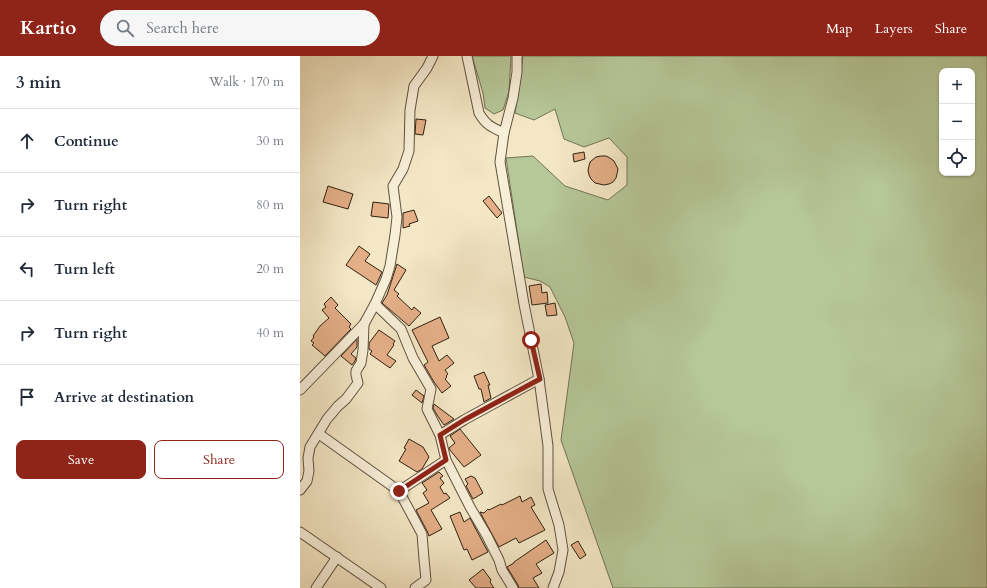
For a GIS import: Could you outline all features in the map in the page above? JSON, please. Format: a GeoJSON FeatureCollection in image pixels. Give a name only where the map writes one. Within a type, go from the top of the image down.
{"type":"FeatureCollection","features":[{"type":"Feature","properties":{"kind":"street"},"geometry":{"type":"LineString","coordinates":[[300,390],[364,324],[386,279],[390,266],[395,235],[396,217],[393,186],[403,169],[409,151],[410,110],[414,86],[427,68],[433,56]]}},
{"type":"Feature","properties":{"kind":"street"},"geometry":{"type":"LineString","coordinates":[[466,56],[479,112],[490,127],[504,133]]}},
{"type":"Feature","properties":{"kind":"street"},"geometry":{"type":"LineString","coordinates":[[517,56],[517,72],[513,98],[504,133],[500,162],[524,304],[540,379],[548,446],[548,489],[559,525],[563,550],[559,572],[553,588]]}},
{"type":"Feature","properties":{"kind":"street"},"geometry":{"type":"LineString","coordinates":[[375,304],[401,329],[413,358],[431,389],[427,409],[440,435],[446,460],[490,542],[502,570],[513,588]]}},
{"type":"Feature","properties":{"kind":"street"},"geometry":{"type":"LineString","coordinates":[[300,490],[307,481],[310,447],[327,419],[346,399],[358,383],[356,371],[361,362],[364,324]]}},
{"type":"Feature","properties":{"kind":"street"},"geometry":{"type":"LineString","coordinates":[[440,435],[464,420],[540,379]]}},
{"type":"Feature","properties":{"kind":"street"},"geometry":{"type":"LineString","coordinates":[[318,434],[399,491],[422,534],[426,580],[416,588]]}},
{"type":"Feature","properties":{"kind":"street"},"geometry":{"type":"LineString","coordinates":[[399,491],[446,460]]}},
{"type":"Feature","properties":{"kind":"street"},"geometry":{"type":"LineString","coordinates":[[300,532],[381,588]]}},
{"type":"Feature","properties":{"kind":"street"},"geometry":{"type":"LineString","coordinates":[[316,588],[337,557]]}},
{"type":"Feature","properties":{"kind":"green space"},"geometry":{"type":"Polygon","coordinates":[[[472,56],[511,56],[509,91],[503,110],[494,114],[485,108],[483,93],[472,56]]]}},
{"type":"Feature","properties":{"kind":"green space"},"geometry":{"type":"Polygon","coordinates":[[[523,56],[987,56],[987,588],[613,588],[561,440],[574,343],[565,317],[550,287],[540,281],[524,277],[506,158],[533,156],[565,186],[608,200],[627,185],[627,157],[609,138],[584,147],[564,139],[555,109],[534,120],[515,113],[523,56]]]}},
{"type":"Feature","properties":{"kind":"building"},"geometry":{"type":"Polygon","coordinates":[[[416,119],[426,120],[423,135],[415,134],[416,119]]]}},
{"type":"Feature","properties":{"kind":"building"},"geometry":{"type":"Polygon","coordinates":[[[584,152],[585,159],[574,162],[573,154],[584,152]]]}},
{"type":"Feature","properties":{"kind":"building"},"geometry":{"type":"Polygon","coordinates":[[[606,156],[614,161],[618,169],[616,178],[613,182],[604,185],[595,183],[591,179],[588,170],[590,162],[596,157],[606,156]]]}},
{"type":"Feature","properties":{"kind":"building"},"geometry":{"type":"Polygon","coordinates":[[[328,186],[353,194],[348,209],[323,202],[328,186]]]}},
{"type":"Feature","properties":{"kind":"building"},"geometry":{"type":"Polygon","coordinates":[[[489,196],[502,213],[497,218],[483,201],[489,196]]]}},
{"type":"Feature","properties":{"kind":"building"},"geometry":{"type":"Polygon","coordinates":[[[373,202],[389,204],[388,218],[371,216],[373,202]]]}},
{"type":"Feature","properties":{"kind":"building"},"geometry":{"type":"Polygon","coordinates":[[[414,210],[418,221],[403,228],[403,213],[414,210]]]}},
{"type":"Feature","properties":{"kind":"building"},"geometry":{"type":"Polygon","coordinates":[[[359,246],[370,254],[365,261],[382,272],[376,285],[346,265],[359,246]]]}},
{"type":"Feature","properties":{"kind":"building"},"geometry":{"type":"Polygon","coordinates":[[[397,264],[406,270],[394,290],[399,294],[397,296],[412,310],[414,307],[421,313],[409,326],[382,303],[387,295],[397,264]]]}},
{"type":"Feature","properties":{"kind":"building"},"geometry":{"type":"Polygon","coordinates":[[[541,284],[542,293],[547,292],[548,303],[532,305],[529,286],[541,284]]]}},
{"type":"Feature","properties":{"kind":"building"},"geometry":{"type":"Polygon","coordinates":[[[331,297],[338,305],[335,308],[351,324],[349,327],[351,329],[325,356],[312,345],[314,343],[311,341],[320,326],[329,318],[322,310],[326,307],[324,304],[331,297]]]}},
{"type":"Feature","properties":{"kind":"building"},"geometry":{"type":"Polygon","coordinates":[[[555,303],[557,315],[547,316],[545,305],[555,303]]]}},
{"type":"Feature","properties":{"kind":"building"},"geometry":{"type":"Polygon","coordinates":[[[440,317],[449,338],[432,346],[439,361],[447,355],[454,363],[445,370],[448,374],[445,379],[451,386],[442,393],[424,365],[428,362],[412,330],[440,317]]]}},
{"type":"Feature","properties":{"kind":"building"},"geometry":{"type":"Polygon","coordinates":[[[379,330],[395,341],[387,355],[396,361],[390,368],[370,354],[372,351],[369,349],[369,343],[379,330]]]}},
{"type":"Feature","properties":{"kind":"building"},"geometry":{"type":"Polygon","coordinates":[[[357,339],[357,347],[351,354],[356,358],[352,365],[341,356],[357,339]]]}},
{"type":"Feature","properties":{"kind":"building"},"geometry":{"type":"Polygon","coordinates":[[[484,372],[490,385],[488,385],[491,398],[484,402],[481,389],[479,389],[474,376],[484,372]]]}},
{"type":"Feature","properties":{"kind":"building"},"geometry":{"type":"Polygon","coordinates":[[[416,390],[424,396],[422,403],[412,395],[416,390]]]}},
{"type":"Feature","properties":{"kind":"building"},"geometry":{"type":"Polygon","coordinates":[[[434,404],[454,419],[444,425],[433,408],[434,404]]]}},
{"type":"Feature","properties":{"kind":"building"},"geometry":{"type":"Polygon","coordinates":[[[460,429],[481,455],[464,467],[449,448],[455,443],[450,436],[460,429]]]}},
{"type":"Feature","properties":{"kind":"building"},"geometry":{"type":"Polygon","coordinates":[[[409,439],[423,447],[429,457],[422,469],[417,472],[399,461],[406,449],[404,448],[409,439]]]}},
{"type":"Feature","properties":{"kind":"building"},"geometry":{"type":"Polygon","coordinates":[[[439,472],[443,476],[440,478],[444,483],[440,487],[444,494],[446,493],[450,498],[431,510],[442,529],[429,536],[416,510],[429,503],[423,493],[427,490],[422,483],[439,472]]]}},
{"type":"Feature","properties":{"kind":"building"},"geometry":{"type":"Polygon","coordinates":[[[471,476],[475,478],[483,493],[473,499],[466,486],[468,484],[465,479],[471,476]]]}},
{"type":"Feature","properties":{"kind":"building"},"geometry":{"type":"Polygon","coordinates":[[[520,496],[522,502],[531,497],[535,505],[531,507],[545,530],[519,543],[516,538],[499,547],[480,512],[484,513],[488,509],[489,510],[501,504],[502,505],[520,496]]]}},
{"type":"Feature","properties":{"kind":"building"},"geometry":{"type":"Polygon","coordinates":[[[460,512],[464,522],[470,518],[488,552],[472,560],[467,549],[464,550],[450,516],[460,512]]]}},
{"type":"Feature","properties":{"kind":"building"},"geometry":{"type":"Polygon","coordinates":[[[546,540],[554,553],[536,564],[542,573],[533,578],[539,588],[519,588],[507,567],[546,540]]]}},
{"type":"Feature","properties":{"kind":"building"},"geometry":{"type":"Polygon","coordinates":[[[578,541],[586,555],[580,559],[571,545],[578,541]]]}},
{"type":"Feature","properties":{"kind":"building"},"geometry":{"type":"Polygon","coordinates":[[[483,569],[491,580],[490,582],[494,588],[476,588],[469,580],[483,569]]]}},
{"type":"Feature","properties":{"kind":"route"},"geometry":{"type":"LineString","coordinates":[[399,491],[446,460],[440,435],[464,420],[540,379],[531,340]]}}]}
